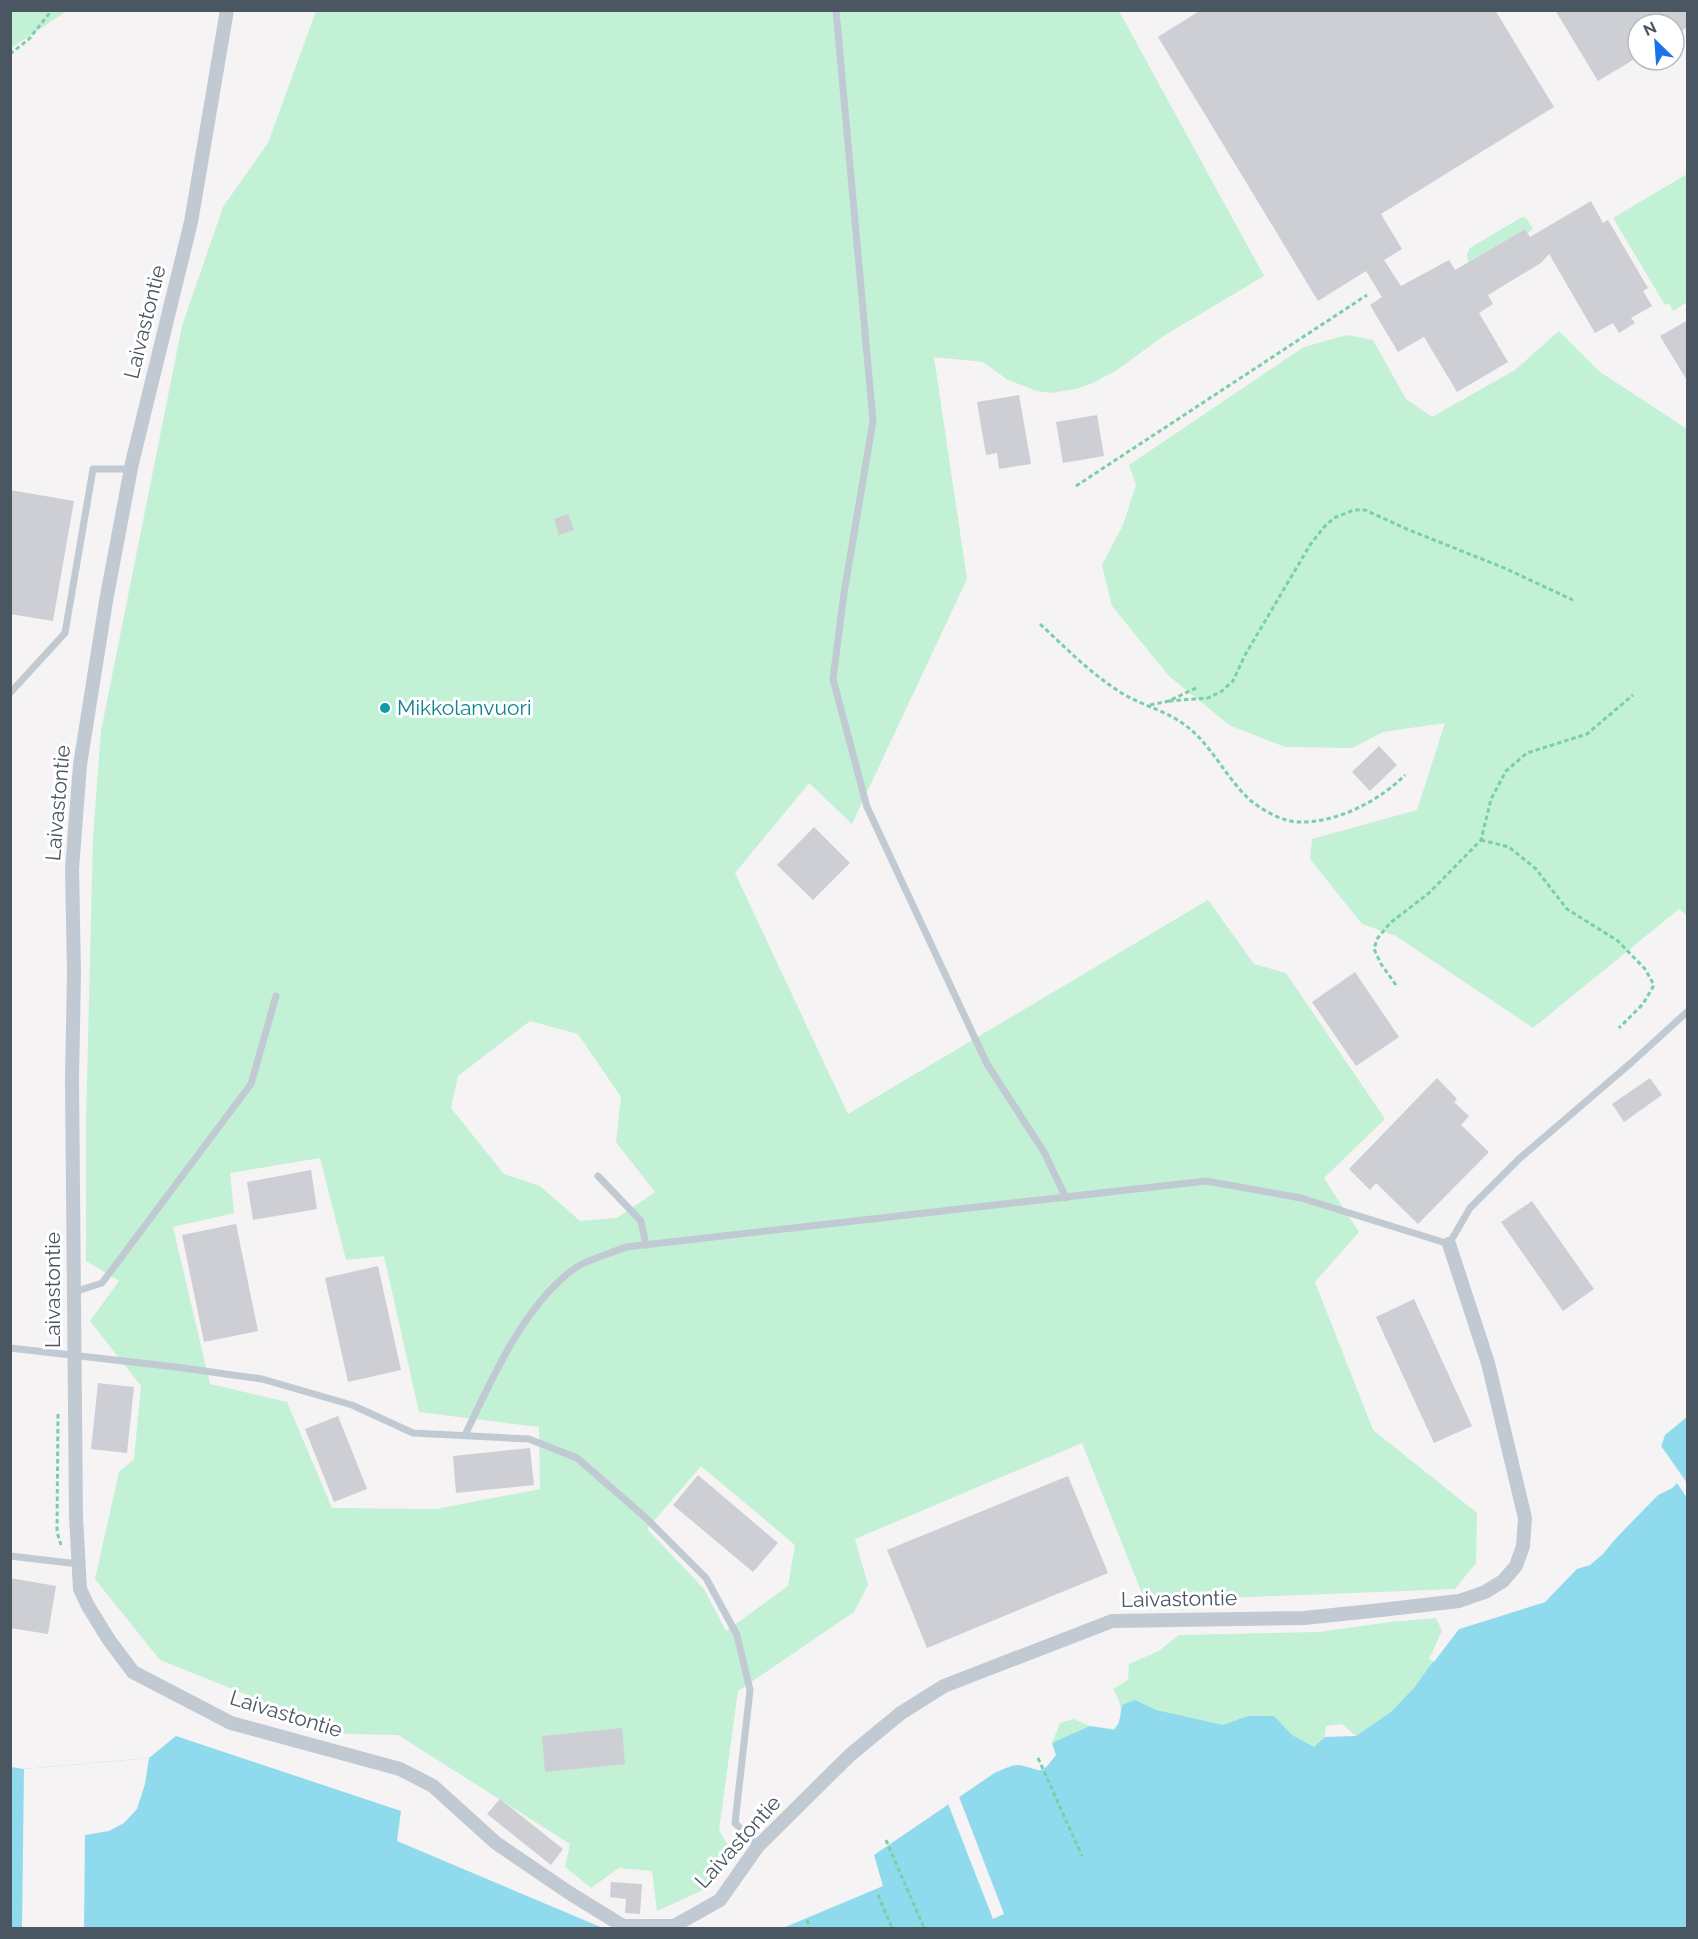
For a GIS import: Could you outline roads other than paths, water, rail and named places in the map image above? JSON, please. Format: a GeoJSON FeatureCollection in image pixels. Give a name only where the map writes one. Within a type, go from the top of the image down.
{"type":"FeatureCollection","features":[{"type":"Feature","properties":{"kind":"street","name":"Laivastontie"},"geometry":{"type":"LineString","coordinates":[[227,10],[191,222],[130,470],[106,601],[80,765],[72,869],[75,1516],[73,1563],[80,1589],[88,1606],[109,1640],[133,1672],[231,1723],[400,1769],[433,1785],[496,1843],[623,1926],[674,1926],[720,1900],[758,1846],[850,1755],[901,1713],[944,1686],[1112,1621],[1304,1618],[1459,1601],[1485,1592],[1503,1581],[1516,1566],[1523,1546],[1525,1518],[1488,1363],[1449,1244]]}},
{"type":"Feature","properties":{"kind":"lane"},"geometry":{"type":"LineString","coordinates":[[836,10],[873,422],[844,592],[833,679],[871,817],[987,1064],[1044,1152],[1066,1198]]}},
{"type":"Feature","properties":{"kind":"lane"},"geometry":{"type":"LineString","coordinates":[[10,693],[65,633],[93,469],[130,470]]}},
{"type":"Feature","properties":{"kind":"lane"},"geometry":{"type":"LineString","coordinates":[[74,1292],[102,1283],[250,1084],[276,996]]}},
{"type":"Feature","properties":{"kind":"lane"},"geometry":{"type":"LineString","coordinates":[[465,1436],[504,1355],[541,1300],[576,1267],[626,1247],[1206,1181],[1301,1198],[1449,1244],[1470,1208],[1520,1158],[1688,1011]]}},
{"type":"Feature","properties":{"kind":"lane"},"geometry":{"type":"LineString","coordinates":[[598,1176],[641,1221],[646,1245]]}},
{"type":"Feature","properties":{"kind":"lane"},"geometry":{"type":"LineString","coordinates":[[10,1348],[262,1379],[352,1405],[413,1432],[529,1439],[577,1458],[646,1518],[706,1578],[737,1635],[750,1690],[735,1823],[758,1846]]}},
{"type":"Feature","properties":{"kind":"lane"},"geometry":{"type":"LineString","coordinates":[[10,1556],[73,1563]]}},
{"type":"Feature","properties":{"kind":"water"},"geometry":{"type":"Polygon","coordinates":[[[1687,1417],[1687,1928],[783,1928],[883,1886],[874,1855],[996,1772],[1016,1765],[1036,1770],[1043,1769],[1056,1755],[1052,1743],[1090,1726],[1114,1730],[1119,1723],[1122,1705],[1135,1700],[1156,1710],[1223,1725],[1248,1716],[1274,1716],[1292,1735],[1314,1747],[1325,1737],[1356,1736],[1391,1712],[1414,1688],[1449,1639],[1459,1629],[1545,1602],[1577,1569],[1590,1565],[1658,1495],[1672,1488],[1678,1482],[1660,1450],[1665,1435],[1687,1417]]]}},
{"type":"Feature","properties":{"kind":"water"},"geometry":{"type":"Polygon","coordinates":[[[176,1736],[401,1811],[397,1841],[603,1928],[11,1928],[11,1767],[24,1769],[149,1758],[176,1736]]]}},
{"type":"Feature","properties":{"kind":"place","name":"Mikkolanvuori"},"geometry":{"type":"Point","coordinates":[385,708]}}]}
